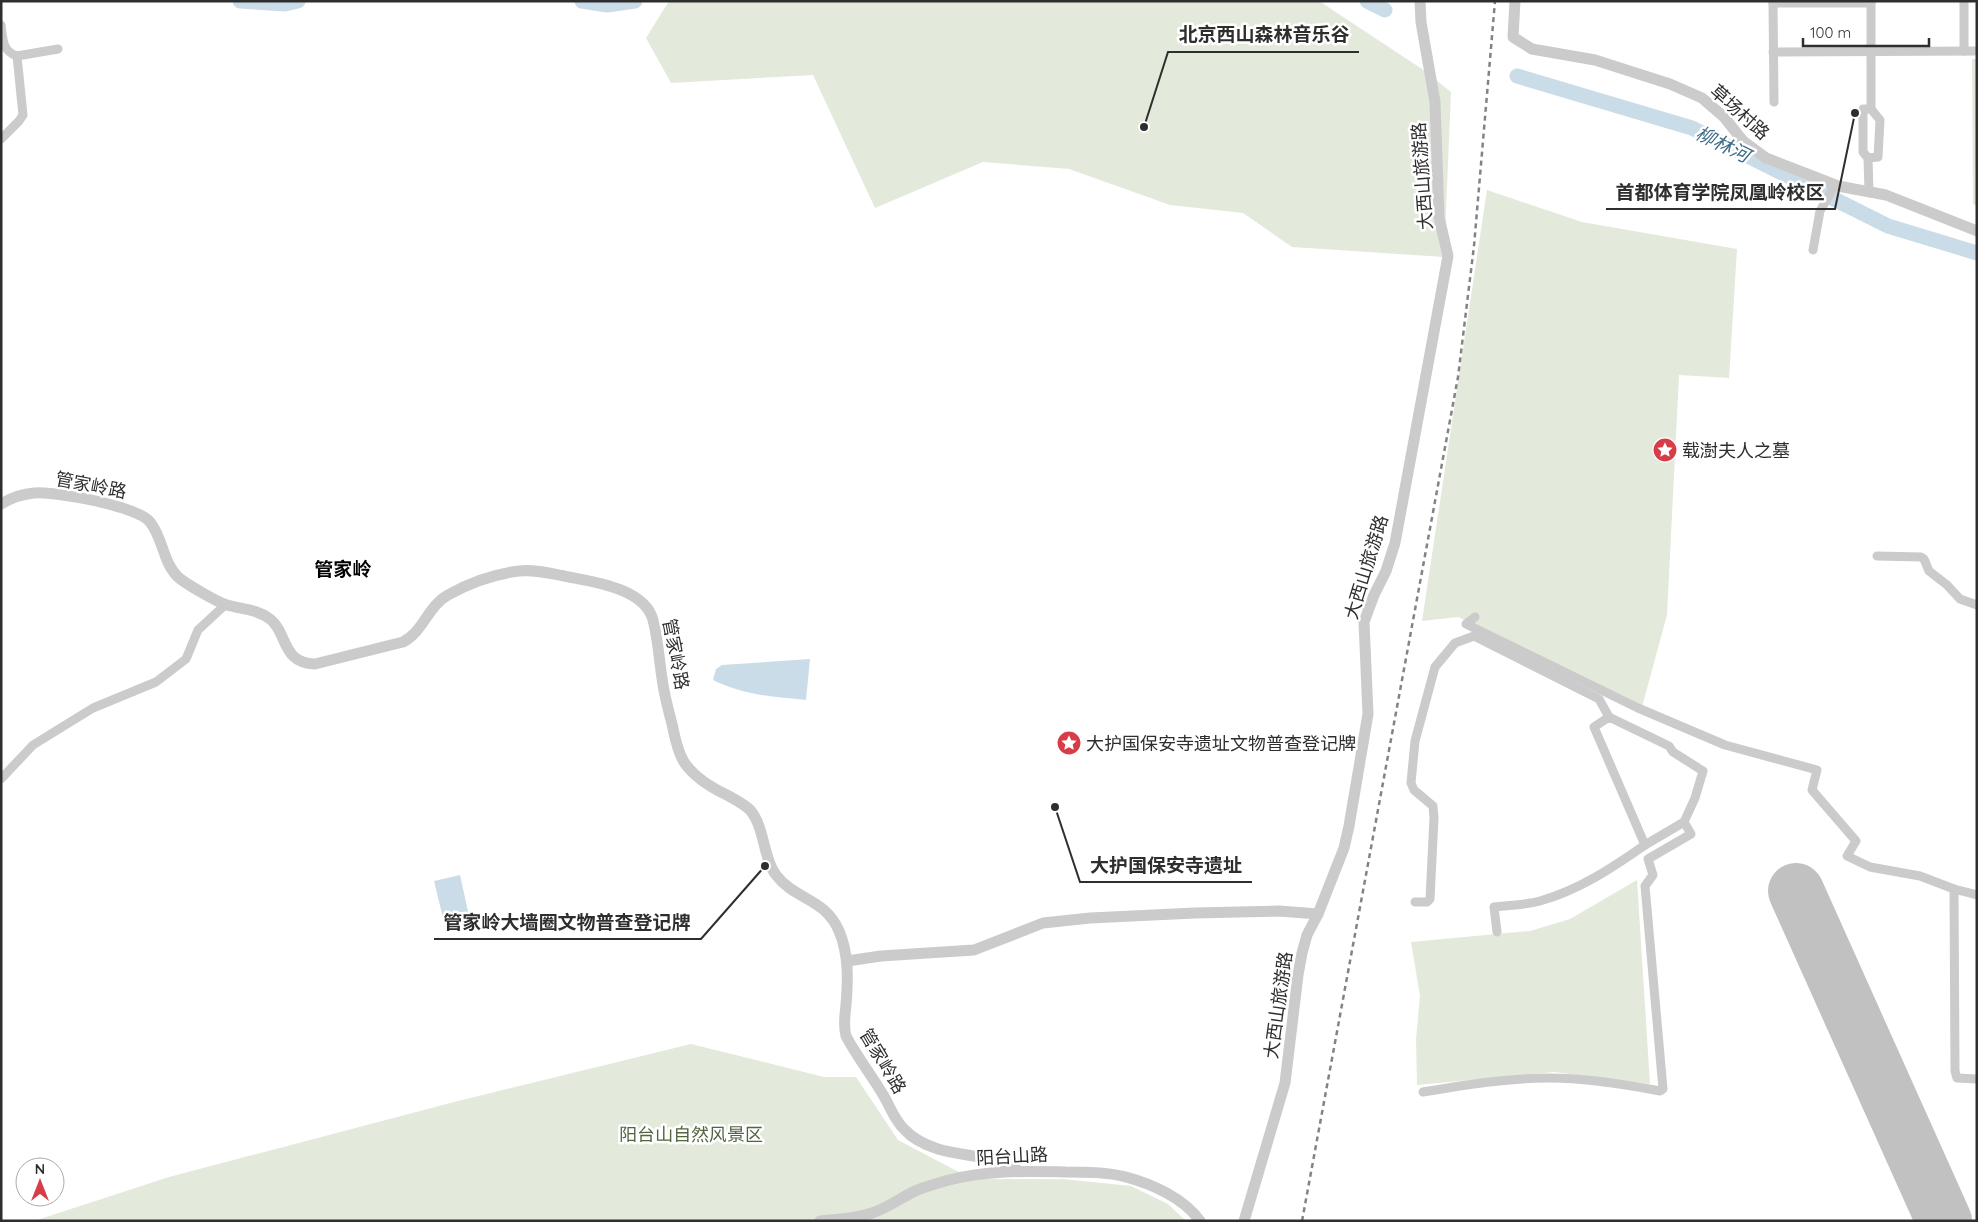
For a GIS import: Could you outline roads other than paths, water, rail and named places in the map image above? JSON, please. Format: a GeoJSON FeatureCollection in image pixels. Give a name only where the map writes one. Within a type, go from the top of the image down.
{"type":"FeatureCollection","features":[{"type":"Feature","properties":{"kind":"street","name":"大西山旅游路"},"geometry":{"type":"LineString","coordinates":[[1244,1221],[1285,1083],[1299,968],[1307,936],[1318,914],[1344,848],[1349,826],[1368,714],[1364,622],[1374,595],[1386,572],[1394,543],[1448,256],[1439,217],[1434,102],[1421,22],[1420,1]]}},
{"type":"Feature","properties":{"kind":"street","name":"草场村路"},"geometry":{"type":"LineString","coordinates":[[1515,1],[1513,37],[1532,49],[1595,60],[1670,84],[1702,98],[1724,117],[1744,141],[1766,158],[1834,187],[1886,195],[1977,231]]}},
{"type":"Feature","properties":{"kind":"street"},"geometry":{"type":"LineString","coordinates":[[1964,1],[1964,51]]}},
{"type":"Feature","properties":{"kind":"street"},"geometry":{"type":"LineString","coordinates":[[1774,102],[1773,2],[1871,2],[1871,110]]}},
{"type":"Feature","properties":{"kind":"street"},"geometry":{"type":"LineString","coordinates":[[1,25],[4,47],[10,54],[17,56],[58,49]]}},
{"type":"Feature","properties":{"kind":"street"},"geometry":{"type":"LineString","coordinates":[[1773,52],[1977,51]]}},
{"type":"Feature","properties":{"kind":"street"},"geometry":{"type":"LineString","coordinates":[[1,139],[19,122],[23,114],[17,56]]}},
{"type":"Feature","properties":{"kind":"street"},"geometry":{"type":"LineString","coordinates":[[1868,158],[1878,157],[1880,120],[1871,110],[1863,109],[1863,152],[1868,158],[1869,192]]}},
{"type":"Feature","properties":{"kind":"street"},"geometry":{"type":"LineString","coordinates":[[1813,250],[1820,211],[1834,187]]}},
{"type":"Feature","properties":{"kind":"street","name":"管家岭路"},"geometry":{"type":"LineString","coordinates":[[1,504],[22,495],[36,493],[104,502],[142,515],[150,522],[160,537],[168,561],[177,576],[225,605],[262,614],[272,620],[286,648],[296,658],[308,664],[315,664],[403,642],[411,638],[433,606],[446,596],[468,585],[500,574],[538,570],[621,589],[646,607],[653,618],[662,680],[679,753],[685,763],[694,774],[709,786],[750,809],[756,820],[774,874],[789,890],[810,899],[825,910],[839,931],[847,961],[843,1027],[846,1036],[885,1098],[894,1116],[905,1131],[921,1143],[939,1149],[979,1156],[1010,1165],[1019,1171]]}},
{"type":"Feature","properties":{"kind":"street"},"geometry":{"type":"LineString","coordinates":[[1877,556],[1921,557],[1929,571],[1947,585],[1960,599],[1977,605]]}},
{"type":"Feature","properties":{"kind":"street"},"geometry":{"type":"LineString","coordinates":[[1,779],[33,745],[93,708],[156,682],[186,659],[198,630],[225,605]]}},
{"type":"Feature","properties":{"kind":"street"},"geometry":{"type":"LineString","coordinates":[[1475,617],[1466,624],[1638,708],[1725,745],[1817,770],[1812,790],[1856,841],[1847,856],[1870,867],[1920,876],[1954,889],[1977,895]]}},
{"type":"Feature","properties":{"kind":"street"},"geometry":{"type":"LineString","coordinates":[[1415,902],[1427,902],[1430,899],[1434,818],[1433,806],[1414,790],[1411,783],[1415,741],[1435,667],[1455,643],[1474,636],[1599,699],[1609,718],[1669,746],[1673,752],[1704,771],[1696,798],[1684,822],[1645,845],[1607,871],[1572,889],[1539,901],[1494,907],[1498,932]]}},
{"type":"Feature","properties":{"kind":"street"},"geometry":{"type":"LineString","coordinates":[[1609,718],[1594,727],[1645,845]]}},
{"type":"Feature","properties":{"kind":"street"},"geometry":{"type":"LineString","coordinates":[[1423,1092],[1493,1080],[1549,1078],[1614,1083],[1660,1091],[1663,1089],[1645,886],[1653,875],[1648,859],[1691,834],[1684,822]]}},
{"type":"Feature","properties":{"kind":"street"},"geometry":{"type":"LineString","coordinates":[[1954,889],[1955,1071],[1957,1078],[1977,1079]]}},
{"type":"Feature","properties":{"kind":"street"},"geometry":{"type":"LineString","coordinates":[[847,961],[881,956],[974,950],[1043,923],[1090,918],[1279,911],[1318,914]]}},
{"type":"Feature","properties":{"kind":"street","name":"阳台山路"},"geometry":{"type":"LineString","coordinates":[[820,1221],[857,1218],[873,1213],[914,1191],[946,1181],[975,1174],[1019,1171],[1095,1173],[1125,1177],[1145,1183],[1179,1201],[1194,1212],[1200,1221]]}},
{"type":"Feature","properties":{"kind":"water"},"geometry":{"type":"Polygon","coordinates":[[[810,659],[806,700],[747,692],[713,680],[716,669],[722,665],[810,659]]]}},
{"type":"Feature","properties":{"kind":"water"},"geometry":{"type":"Polygon","coordinates":[[[460,875],[469,916],[447,921],[443,918],[434,881],[460,875]]]}},
{"type":"Feature","properties":{"kind":"waterway","name":"柳林河"},"geometry":{"type":"LineString","coordinates":[[240,1],[285,4],[298,1]]}},
{"type":"Feature","properties":{"kind":"waterway","name":"柳林河"},"geometry":{"type":"LineString","coordinates":[[582,1],[607,5],[635,1]]}},
{"type":"Feature","properties":{"kind":"waterway","name":"柳林河"},"geometry":{"type":"LineString","coordinates":[[1367,1],[1385,10]]}},
{"type":"Feature","properties":{"kind":"waterway","name":"柳林河"},"geometry":{"type":"LineString","coordinates":[[1517,76],[1692,128],[1888,226],[1977,253]]}},
{"type":"Feature","properties":{"kind":"railway"},"geometry":{"type":"LineString","coordinates":[[1302,1221],[1458,377],[1474,246],[1495,1]]}},
{"type":"Feature","properties":{"kind":"place","name":"首都体育学院凤凰岭校区"},"geometry":{"type":"Point","coordinates":[1855,113]}},
{"type":"Feature","properties":{"kind":"place","name":"北京西山森林音乐谷"},"geometry":{"type":"Point","coordinates":[1144,127]}},
{"type":"Feature","properties":{"kind":"place","name":"载澍夫人之墓"},"geometry":{"type":"Point","coordinates":[1665,450]}},
{"type":"Feature","properties":{"kind":"place","name":"大护国保安寺遗址文物普查登记牌"},"geometry":{"type":"Point","coordinates":[1069,743]}},
{"type":"Feature","properties":{"kind":"place","name":"大护国保安寺遗址"},"geometry":{"type":"Point","coordinates":[1055,807]}},
{"type":"Feature","properties":{"kind":"place","name":"管家岭大墙圈文物普查登记牌"},"geometry":{"type":"Point","coordinates":[765,866]}},
{"type":"Feature","properties":{"kind":"district","name":"管家岭"},"geometry":{"type":"Point","coordinates":[343,569]}},
{"type":"Feature","properties":{"kind":"park label","name":"阳台山自然风景区"},"geometry":{"type":"Point","coordinates":[691,1134]}}]}
